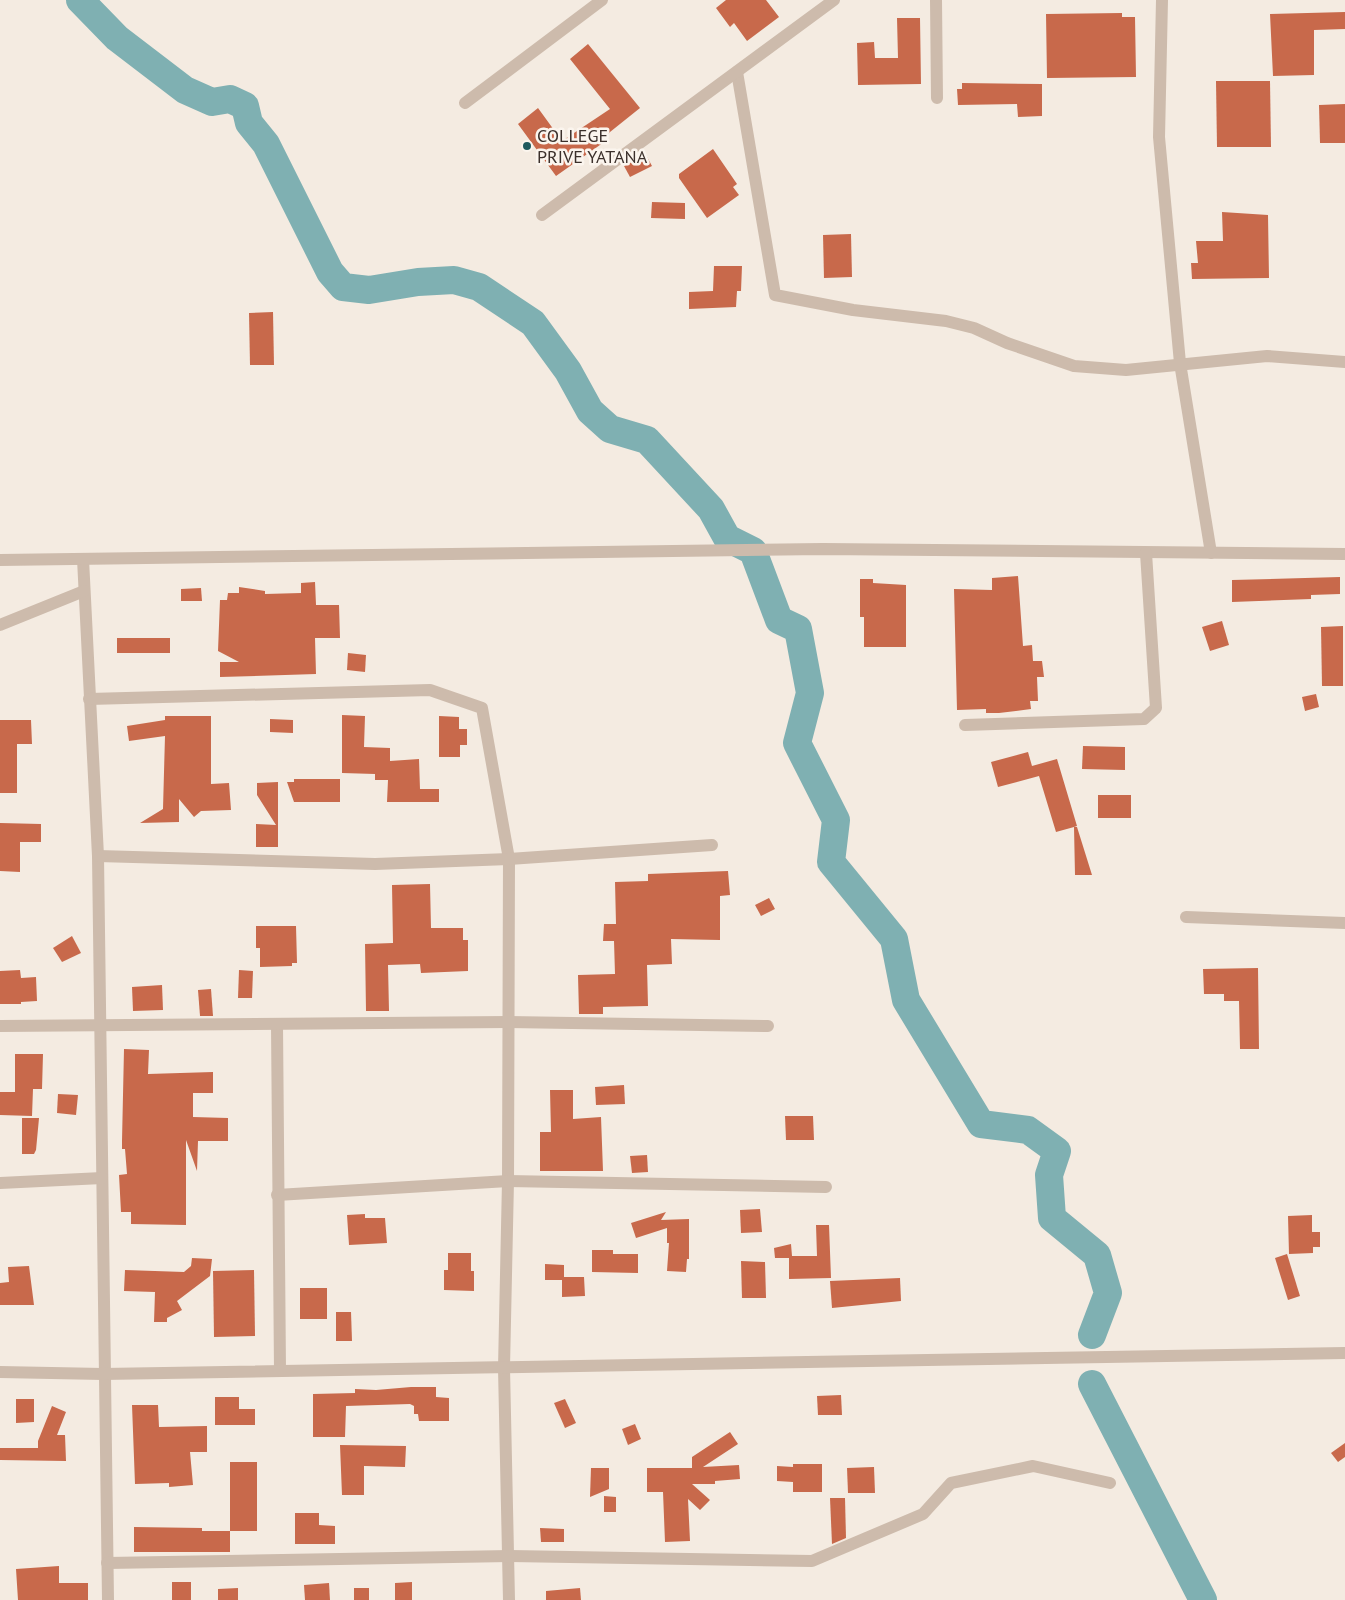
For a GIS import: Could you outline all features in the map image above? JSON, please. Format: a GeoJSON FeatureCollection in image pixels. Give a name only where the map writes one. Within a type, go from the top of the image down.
{"type":"FeatureCollection","features":[{"type":"Feature","properties":{"kind":"street"},"geometry":{"type":"LineString","coordinates":[[464,103],[602,0]]}},
{"type":"Feature","properties":{"kind":"street"},"geometry":{"type":"LineString","coordinates":[[542,215],[834,0]]}},
{"type":"Feature","properties":{"kind":"street"},"geometry":{"type":"LineString","coordinates":[[936,0],[937,98]]}},
{"type":"Feature","properties":{"kind":"street"},"geometry":{"type":"LineString","coordinates":[[1162,0],[1159,138],[1180,364],[1211,553]]}},
{"type":"Feature","properties":{"kind":"street"},"geometry":{"type":"LineString","coordinates":[[737,72],[775,294],[853,310],[946,321],[974,328],[1007,343],[1074,366],[1126,370],[1267,356],[1345,362]]}},
{"type":"Feature","properties":{"kind":"street"},"geometry":{"type":"LineString","coordinates":[[0,560],[822,550],[1345,554]]}},
{"type":"Feature","properties":{"kind":"street"},"geometry":{"type":"LineString","coordinates":[[965,725],[1144,719],[1156,708],[1146,553]]}},
{"type":"Feature","properties":{"kind":"street"},"geometry":{"type":"LineString","coordinates":[[83,559],[98,856],[103,1374],[108,1600]]}},
{"type":"Feature","properties":{"kind":"street"},"geometry":{"type":"LineString","coordinates":[[0,625],[84,591]]}},
{"type":"Feature","properties":{"kind":"street"},"geometry":{"type":"LineString","coordinates":[[89,699],[430,690],[482,708],[509,859],[508,1181],[504,1368],[510,1556],[509,1600]]}},
{"type":"Feature","properties":{"kind":"street"},"geometry":{"type":"LineString","coordinates":[[98,856],[375,864],[509,859],[712,846]]}},
{"type":"Feature","properties":{"kind":"street"},"geometry":{"type":"LineString","coordinates":[[1186,917],[1345,923]]}},
{"type":"Feature","properties":{"kind":"street"},"geometry":{"type":"LineString","coordinates":[[0,1026],[508,1022],[768,1026]]}},
{"type":"Feature","properties":{"kind":"street"},"geometry":{"type":"LineString","coordinates":[[277,1025],[280,1370]]}},
{"type":"Feature","properties":{"kind":"street"},"geometry":{"type":"LineString","coordinates":[[0,1183],[102,1178]]}},
{"type":"Feature","properties":{"kind":"street"},"geometry":{"type":"LineString","coordinates":[[277,1196],[508,1181],[826,1187]]}},
{"type":"Feature","properties":{"kind":"street"},"geometry":{"type":"LineString","coordinates":[[0,1372],[103,1374],[1345,1353]]}},
{"type":"Feature","properties":{"kind":"street"},"geometry":{"type":"LineString","coordinates":[[107,1563],[510,1556],[812,1561],[923,1514],[950,1483],[1033,1466],[1110,1483]]}},
{"type":"Feature","properties":{"kind":"building"},"geometry":{"type":"Polygon","coordinates":[[[726,0],[766,0],[779,17],[747,41],[734,23],[730,27],[716,8],[726,0]]]}},
{"type":"Feature","properties":{"kind":"building"},"geometry":{"type":"Polygon","coordinates":[[[1345,12],[1345,29],[1314,30],[1314,75],[1273,76],[1270,14],[1345,12]]]}},
{"type":"Feature","properties":{"kind":"building"},"geometry":{"type":"Polygon","coordinates":[[[1122,13],[1122,17],[1135,17],[1136,77],[1047,78],[1046,14],[1122,13]]]}},
{"type":"Feature","properties":{"kind":"building"},"geometry":{"type":"Polygon","coordinates":[[[897,18],[920,18],[921,84],[858,85],[857,43],[874,42],[875,58],[898,58],[897,18]]]}},
{"type":"Feature","properties":{"kind":"building"},"geometry":{"type":"Polygon","coordinates":[[[588,44],[640,108],[605,136],[607,140],[556,176],[518,124],[538,108],[562,141],[610,109],[570,59],[588,44]]]}},
{"type":"Feature","properties":{"kind":"building"},"geometry":{"type":"Polygon","coordinates":[[[1216,81],[1270,81],[1271,147],[1217,147],[1216,81]]]}},
{"type":"Feature","properties":{"kind":"building"},"geometry":{"type":"Polygon","coordinates":[[[962,83],[1042,84],[1042,116],[1018,117],[1017,104],[958,105],[957,89],[962,89],[962,83]]]}},
{"type":"Feature","properties":{"kind":"building"},"geometry":{"type":"Polygon","coordinates":[[[1345,104],[1345,143],[1320,143],[1319,105],[1345,104]]]}},
{"type":"Feature","properties":{"kind":"building"},"geometry":{"type":"Polygon","coordinates":[[[713,149],[737,184],[733,187],[739,195],[707,218],[679,178],[679,174],[713,149]]]}},
{"type":"Feature","properties":{"kind":"building"},"geometry":{"type":"Polygon","coordinates":[[[646,155],[652,166],[630,177],[624,166],[646,155]]]}},
{"type":"Feature","properties":{"kind":"building"},"geometry":{"type":"Polygon","coordinates":[[[652,202],[685,203],[685,219],[651,218],[652,202]]]}},
{"type":"Feature","properties":{"kind":"building"},"geometry":{"type":"Polygon","coordinates":[[[1222,212],[1268,215],[1269,278],[1192,279],[1191,263],[1198,263],[1196,241],[1223,241],[1222,212]]]}},
{"type":"Feature","properties":{"kind":"building"},"geometry":{"type":"Polygon","coordinates":[[[851,234],[852,277],[824,278],[823,235],[851,234]]]}},
{"type":"Feature","properties":{"kind":"building"},"geometry":{"type":"Polygon","coordinates":[[[714,266],[742,266],[741,291],[737,291],[736,307],[689,309],[689,292],[713,291],[714,266]]]}},
{"type":"Feature","properties":{"kind":"building"},"geometry":{"type":"Polygon","coordinates":[[[273,312],[274,365],[250,365],[249,313],[273,312]]]}},
{"type":"Feature","properties":{"kind":"building"},"geometry":{"type":"Polygon","coordinates":[[[1018,576],[1023,646],[1032,645],[1033,661],[1042,661],[1044,677],[1037,677],[1038,701],[1030,701],[1031,709],[999,713],[986,713],[986,709],[957,710],[954,589],[992,590],[992,578],[1018,576]]]}},
{"type":"Feature","properties":{"kind":"building"},"geometry":{"type":"Polygon","coordinates":[[[1340,577],[1340,594],[1311,595],[1311,599],[1232,602],[1232,580],[1340,577]]]}},
{"type":"Feature","properties":{"kind":"building"},"geometry":{"type":"Polygon","coordinates":[[[860,579],[873,579],[873,583],[906,585],[906,647],[864,647],[864,617],[860,617],[860,579]]]}},
{"type":"Feature","properties":{"kind":"building"},"geometry":{"type":"Polygon","coordinates":[[[315,582],[316,605],[339,605],[340,638],[315,638],[316,674],[220,677],[220,662],[239,662],[218,651],[220,600],[227,600],[228,593],[239,593],[239,587],[265,591],[265,594],[301,593],[301,583],[315,582]]]}},
{"type":"Feature","properties":{"kind":"building"},"geometry":{"type":"Polygon","coordinates":[[[201,588],[202,601],[181,601],[181,589],[201,588]]]}},
{"type":"Feature","properties":{"kind":"building"},"geometry":{"type":"Polygon","coordinates":[[[1222,621],[1229,645],[1210,651],[1202,627],[1222,621]]]}},
{"type":"Feature","properties":{"kind":"building"},"geometry":{"type":"Polygon","coordinates":[[[1343,626],[1343,686],[1322,686],[1321,627],[1343,626]]]}},
{"type":"Feature","properties":{"kind":"building"},"geometry":{"type":"Polygon","coordinates":[[[117,638],[170,638],[170,653],[117,653],[117,638]]]}},
{"type":"Feature","properties":{"kind":"building"},"geometry":{"type":"Polygon","coordinates":[[[348,653],[366,655],[365,672],[347,670],[348,653]]]}},
{"type":"Feature","properties":{"kind":"building"},"geometry":{"type":"Polygon","coordinates":[[[1316,694],[1319,707],[1305,711],[1302,697],[1316,694]]]}},
{"type":"Feature","properties":{"kind":"building"},"geometry":{"type":"Polygon","coordinates":[[[342,715],[365,716],[364,747],[390,748],[390,761],[419,759],[420,789],[439,789],[439,802],[387,802],[388,780],[375,780],[375,774],[342,773],[342,715]]]}},
{"type":"Feature","properties":{"kind":"building"},"geometry":{"type":"Polygon","coordinates":[[[165,716],[211,716],[211,784],[229,783],[231,810],[201,811],[194,817],[179,799],[179,822],[140,823],[163,809],[165,736],[129,741],[127,726],[165,720],[165,716]]]}},
{"type":"Feature","properties":{"kind":"building"},"geometry":{"type":"Polygon","coordinates":[[[439,716],[459,717],[459,729],[467,729],[467,745],[460,745],[460,757],[439,757],[439,716]]]}},
{"type":"Feature","properties":{"kind":"building"},"geometry":{"type":"Polygon","coordinates":[[[270,719],[293,720],[293,733],[270,732],[270,719]]]}},
{"type":"Feature","properties":{"kind":"building"},"geometry":{"type":"Polygon","coordinates":[[[0,720],[31,720],[32,744],[17,744],[17,793],[0,793],[0,720]]]}},
{"type":"Feature","properties":{"kind":"building"},"geometry":{"type":"Polygon","coordinates":[[[1083,746],[1125,747],[1125,770],[1082,769],[1083,746]]]}},
{"type":"Feature","properties":{"kind":"building"},"geometry":{"type":"Polygon","coordinates":[[[1028,752],[1032,766],[1057,759],[1077,826],[1056,832],[1039,776],[998,787],[991,762],[1028,752]]]}},
{"type":"Feature","properties":{"kind":"building"},"geometry":{"type":"Polygon","coordinates":[[[294,779],[340,779],[340,802],[294,802],[287,782],[294,782],[294,779]]]}},
{"type":"Feature","properties":{"kind":"building"},"geometry":{"type":"Polygon","coordinates":[[[278,782],[278,847],[256,847],[256,824],[276,825],[257,795],[257,783],[278,782]]]}},
{"type":"Feature","properties":{"kind":"building"},"geometry":{"type":"Polygon","coordinates":[[[1098,795],[1131,795],[1131,818],[1098,818],[1098,795]]]}},
{"type":"Feature","properties":{"kind":"building"},"geometry":{"type":"Polygon","coordinates":[[[0,823],[41,824],[41,842],[20,842],[20,872],[0,871],[0,823]]]}},
{"type":"Feature","properties":{"kind":"building"},"geometry":{"type":"Polygon","coordinates":[[[1074,827],[1077,827],[1092,875],[1075,875],[1074,827]]]}},
{"type":"Feature","properties":{"kind":"building"},"geometry":{"type":"Polygon","coordinates":[[[728,871],[730,895],[720,896],[720,940],[671,939],[672,964],[647,965],[648,1006],[603,1007],[603,1014],[579,1014],[578,975],[615,974],[614,941],[603,941],[604,924],[616,924],[615,882],[648,881],[648,874],[728,871]]]}},
{"type":"Feature","properties":{"kind":"building"},"geometry":{"type":"Polygon","coordinates":[[[430,884],[431,928],[463,928],[463,940],[468,940],[468,971],[421,973],[420,964],[388,965],[389,1011],[366,1011],[365,944],[393,943],[392,885],[430,884]]]}},
{"type":"Feature","properties":{"kind":"building"},"geometry":{"type":"Polygon","coordinates":[[[769,898],[775,909],[761,916],[755,905],[769,898]]]}},
{"type":"Feature","properties":{"kind":"building"},"geometry":{"type":"Polygon","coordinates":[[[256,926],[296,926],[297,963],[292,963],[292,966],[260,967],[260,948],[256,948],[256,926]]]}},
{"type":"Feature","properties":{"kind":"building"},"geometry":{"type":"Polygon","coordinates":[[[72,936],[81,953],[62,962],[53,948],[72,936]]]}},
{"type":"Feature","properties":{"kind":"building"},"geometry":{"type":"Polygon","coordinates":[[[1258,968],[1259,1049],[1240,1049],[1239,1001],[1224,1001],[1224,994],[1204,994],[1203,969],[1258,968]]]}},
{"type":"Feature","properties":{"kind":"building"},"geometry":{"type":"Polygon","coordinates":[[[20,970],[21,978],[36,977],[37,1001],[21,1002],[21,1004],[0,1004],[0,971],[20,970]]]}},
{"type":"Feature","properties":{"kind":"building"},"geometry":{"type":"Polygon","coordinates":[[[239,970],[253,971],[252,998],[238,998],[239,970]]]}},
{"type":"Feature","properties":{"kind":"building"},"geometry":{"type":"Polygon","coordinates":[[[162,985],[163,1010],[133,1011],[132,987],[162,985]]]}},
{"type":"Feature","properties":{"kind":"building"},"geometry":{"type":"Polygon","coordinates":[[[211,989],[213,1016],[200,1016],[198,990],[211,989]]]}},
{"type":"Feature","properties":{"kind":"building"},"geometry":{"type":"Polygon","coordinates":[[[124,1049],[149,1050],[148,1074],[213,1072],[213,1093],[193,1093],[193,1117],[228,1118],[228,1141],[198,1141],[197,1171],[186,1140],[186,1225],[131,1224],[131,1212],[121,1212],[119,1175],[127,1174],[125,1149],[122,1149],[124,1049]]]}},
{"type":"Feature","properties":{"kind":"building"},"geometry":{"type":"Polygon","coordinates":[[[15,1054],[43,1054],[42,1089],[33,1089],[32,1116],[0,1115],[0,1092],[15,1092],[15,1054]]]}},
{"type":"Feature","properties":{"kind":"building"},"geometry":{"type":"Polygon","coordinates":[[[624,1085],[625,1104],[596,1105],[595,1087],[624,1085]]]}},
{"type":"Feature","properties":{"kind":"building"},"geometry":{"type":"Polygon","coordinates":[[[550,1090],[573,1090],[573,1119],[601,1117],[603,1171],[540,1171],[540,1132],[551,1132],[550,1090]]]}},
{"type":"Feature","properties":{"kind":"building"},"geometry":{"type":"Polygon","coordinates":[[[58,1094],[78,1095],[76,1115],[57,1113],[58,1094]]]}},
{"type":"Feature","properties":{"kind":"building"},"geometry":{"type":"Polygon","coordinates":[[[785,1116],[813,1116],[814,1140],[786,1140],[785,1116]]]}},
{"type":"Feature","properties":{"kind":"building"},"geometry":{"type":"Polygon","coordinates":[[[22,1118],[39,1118],[34,1154],[22,1154],[22,1118]]]}},
{"type":"Feature","properties":{"kind":"building"},"geometry":{"type":"Polygon","coordinates":[[[647,1155],[648,1172],[632,1173],[630,1156],[647,1155]]]}},
{"type":"Feature","properties":{"kind":"building"},"geometry":{"type":"Polygon","coordinates":[[[760,1209],[762,1232],[741,1233],[740,1210],[760,1209]]]}},
{"type":"Feature","properties":{"kind":"building"},"geometry":{"type":"Polygon","coordinates":[[[666,1212],[661,1220],[689,1219],[689,1259],[687,1259],[686,1272],[667,1271],[669,1243],[667,1243],[667,1228],[636,1238],[631,1223],[666,1212]]]}},
{"type":"Feature","properties":{"kind":"building"},"geometry":{"type":"Polygon","coordinates":[[[365,1214],[365,1218],[385,1218],[387,1243],[349,1245],[347,1215],[365,1214]]]}},
{"type":"Feature","properties":{"kind":"building"},"geometry":{"type":"Polygon","coordinates":[[[1312,1215],[1312,1232],[1320,1232],[1320,1247],[1313,1247],[1313,1253],[1289,1254],[1288,1216],[1312,1215]]]}},
{"type":"Feature","properties":{"kind":"building"},"geometry":{"type":"Polygon","coordinates":[[[816,1225],[829,1225],[831,1278],[789,1279],[789,1258],[775,1258],[774,1248],[791,1244],[792,1256],[817,1256],[816,1225]]]}},
{"type":"Feature","properties":{"kind":"building"},"geometry":{"type":"Polygon","coordinates":[[[592,1250],[613,1250],[613,1254],[638,1254],[638,1273],[592,1272],[592,1250]]]}},
{"type":"Feature","properties":{"kind":"building"},"geometry":{"type":"Polygon","coordinates":[[[448,1253],[471,1253],[471,1271],[474,1271],[474,1291],[444,1290],[444,1270],[448,1270],[448,1253]]]}},
{"type":"Feature","properties":{"kind":"building"},"geometry":{"type":"Polygon","coordinates":[[[1287,1254],[1300,1296],[1288,1300],[1275,1258],[1287,1254]]]}},
{"type":"Feature","properties":{"kind":"building"},"geometry":{"type":"Polygon","coordinates":[[[192,1258],[212,1259],[210,1276],[177,1301],[182,1310],[167,1318],[167,1322],[154,1322],[155,1292],[124,1291],[125,1270],[184,1272],[191,1266],[192,1258]]]}},
{"type":"Feature","properties":{"kind":"building"},"geometry":{"type":"Polygon","coordinates":[[[741,1261],[765,1262],[766,1298],[742,1298],[741,1261]]]}},
{"type":"Feature","properties":{"kind":"building"},"geometry":{"type":"Polygon","coordinates":[[[545,1264],[564,1265],[564,1277],[584,1277],[585,1296],[562,1297],[562,1280],[545,1280],[545,1264]]]}},
{"type":"Feature","properties":{"kind":"building"},"geometry":{"type":"Polygon","coordinates":[[[29,1266],[34,1305],[0,1305],[0,1283],[9,1282],[8,1267],[29,1266]]]}},
{"type":"Feature","properties":{"kind":"building"},"geometry":{"type":"Polygon","coordinates":[[[254,1270],[255,1336],[214,1337],[213,1271],[254,1270]]]}},
{"type":"Feature","properties":{"kind":"building"},"geometry":{"type":"Polygon","coordinates":[[[900,1278],[901,1301],[832,1308],[830,1281],[900,1278]]]}},
{"type":"Feature","properties":{"kind":"building"},"geometry":{"type":"Polygon","coordinates":[[[300,1288],[327,1288],[327,1319],[300,1319],[300,1288]]]}},
{"type":"Feature","properties":{"kind":"building"},"geometry":{"type":"Polygon","coordinates":[[[336,1312],[351,1312],[352,1341],[336,1341],[336,1312]]]}},
{"type":"Feature","properties":{"kind":"building"},"geometry":{"type":"Polygon","coordinates":[[[436,1387],[436,1397],[449,1398],[449,1421],[419,1421],[418,1414],[414,1414],[414,1406],[410,1404],[346,1406],[345,1437],[313,1437],[313,1394],[355,1393],[355,1389],[376,1390],[436,1387]]]}},
{"type":"Feature","properties":{"kind":"building"},"geometry":{"type":"Polygon","coordinates":[[[841,1395],[842,1415],[818,1415],[817,1396],[841,1395]]]}},
{"type":"Feature","properties":{"kind":"building"},"geometry":{"type":"Polygon","coordinates":[[[215,1397],[239,1397],[239,1409],[255,1409],[255,1425],[215,1425],[215,1397]]]}},
{"type":"Feature","properties":{"kind":"building"},"geometry":{"type":"Polygon","coordinates":[[[16,1399],[34,1399],[34,1422],[16,1423],[16,1399]]]}},
{"type":"Feature","properties":{"kind":"building"},"geometry":{"type":"Polygon","coordinates":[[[565,1399],[576,1423],[565,1428],[554,1403],[565,1399]]]}},
{"type":"Feature","properties":{"kind":"building"},"geometry":{"type":"Polygon","coordinates":[[[132,1405],[158,1405],[159,1427],[207,1426],[207,1452],[190,1452],[193,1485],[169,1487],[169,1483],[135,1484],[132,1405]]]}},
{"type":"Feature","properties":{"kind":"building"},"geometry":{"type":"Polygon","coordinates":[[[52,1406],[66,1412],[57,1435],[65,1435],[66,1461],[0,1460],[0,1448],[38,1448],[38,1441],[52,1406]]]}},
{"type":"Feature","properties":{"kind":"building"},"geometry":{"type":"Polygon","coordinates":[[[635,1424],[641,1439],[628,1445],[622,1429],[635,1424]]]}},
{"type":"Feature","properties":{"kind":"building"},"geometry":{"type":"Polygon","coordinates":[[[730,1432],[738,1444],[703,1467],[739,1465],[740,1479],[715,1481],[715,1484],[692,1484],[710,1500],[700,1510],[688,1499],[690,1541],[665,1542],[663,1492],[647,1492],[647,1468],[692,1468],[692,1457],[730,1432]]]}},
{"type":"Feature","properties":{"kind":"building"},"geometry":{"type":"Polygon","coordinates":[[[1345,1443],[1345,1457],[1338,1462],[1331,1453],[1345,1443]]]}},
{"type":"Feature","properties":{"kind":"building"},"geometry":{"type":"Polygon","coordinates":[[[340,1445],[406,1446],[405,1467],[364,1466],[364,1495],[342,1495],[340,1445]]]}},
{"type":"Feature","properties":{"kind":"building"},"geometry":{"type":"Polygon","coordinates":[[[230,1462],[257,1462],[257,1531],[230,1531],[230,1462]]]}},
{"type":"Feature","properties":{"kind":"building"},"geometry":{"type":"Polygon","coordinates":[[[793,1464],[822,1464],[822,1492],[793,1492],[793,1482],[777,1481],[777,1466],[793,1467],[793,1464]]]}},
{"type":"Feature","properties":{"kind":"building"},"geometry":{"type":"Polygon","coordinates":[[[874,1467],[875,1493],[848,1493],[847,1468],[874,1467]]]}},
{"type":"Feature","properties":{"kind":"building"},"geometry":{"type":"Polygon","coordinates":[[[591,1468],[609,1468],[609,1489],[590,1497],[591,1468]]]}},
{"type":"Feature","properties":{"kind":"building"},"geometry":{"type":"Polygon","coordinates":[[[604,1496],[616,1497],[616,1512],[604,1512],[604,1496]]]}},
{"type":"Feature","properties":{"kind":"building"},"geometry":{"type":"Polygon","coordinates":[[[830,1498],[845,1498],[846,1538],[832,1544],[830,1498]]]}},
{"type":"Feature","properties":{"kind":"building"},"geometry":{"type":"Polygon","coordinates":[[[295,1513],[319,1513],[319,1525],[335,1526],[335,1544],[295,1544],[295,1513]]]}},
{"type":"Feature","properties":{"kind":"building"},"geometry":{"type":"Polygon","coordinates":[[[134,1527],[202,1528],[202,1531],[230,1531],[230,1552],[134,1552],[134,1527]]]}},
{"type":"Feature","properties":{"kind":"building"},"geometry":{"type":"Polygon","coordinates":[[[540,1528],[564,1529],[564,1542],[541,1542],[540,1528]]]}},
{"type":"Feature","properties":{"kind":"building"},"geometry":{"type":"Polygon","coordinates":[[[59,1566],[59,1583],[88,1583],[88,1600],[18,1600],[16,1569],[59,1566]]]}},
{"type":"Feature","properties":{"kind":"building"},"geometry":{"type":"Polygon","coordinates":[[[172,1582],[191,1582],[191,1600],[172,1600],[172,1582]]]}},
{"type":"Feature","properties":{"kind":"building"},"geometry":{"type":"Polygon","coordinates":[[[412,1582],[412,1600],[395,1600],[395,1583],[412,1582]]]}},
{"type":"Feature","properties":{"kind":"building"},"geometry":{"type":"Polygon","coordinates":[[[329,1583],[330,1600],[305,1600],[304,1585],[329,1583]]]}},
{"type":"Feature","properties":{"kind":"building"},"geometry":{"type":"Polygon","coordinates":[[[238,1588],[238,1600],[218,1600],[218,1589],[238,1588]]]}},
{"type":"Feature","properties":{"kind":"building"},"geometry":{"type":"Polygon","coordinates":[[[354,1588],[369,1588],[369,1600],[354,1600],[354,1588]]]}},
{"type":"Feature","properties":{"kind":"building"},"geometry":{"type":"Polygon","coordinates":[[[580,1588],[581,1600],[546,1600],[546,1591],[580,1588]]]}},
{"type":"Feature","properties":{"kind":"waterway"},"geometry":{"type":"LineString","coordinates":[[80,0],[117,38],[185,90],[212,102],[230,99],[245,106],[249,123],[266,144],[330,272],[343,287],[369,290],[418,282],[454,280],[479,287],[533,323],[568,371],[590,411],[610,429],[647,440],[711,509],[727,538],[753,551],[779,620],[798,629],[810,693],[797,743],[836,820],[831,862],[894,939],[906,1000],[981,1124],[1028,1130],[1057,1151],[1049,1175],[1052,1218],[1097,1255],[1108,1293],[1092,1335]]}},
{"type":"Feature","properties":{"kind":"waterway"},"geometry":{"type":"LineString","coordinates":[[1092,1384],[1203,1600]]}},
{"type":"Feature","properties":{"kind":"place","name":"COLLEGE PRIVE YATANA"},"geometry":{"type":"Point","coordinates":[527,146]}}]}
